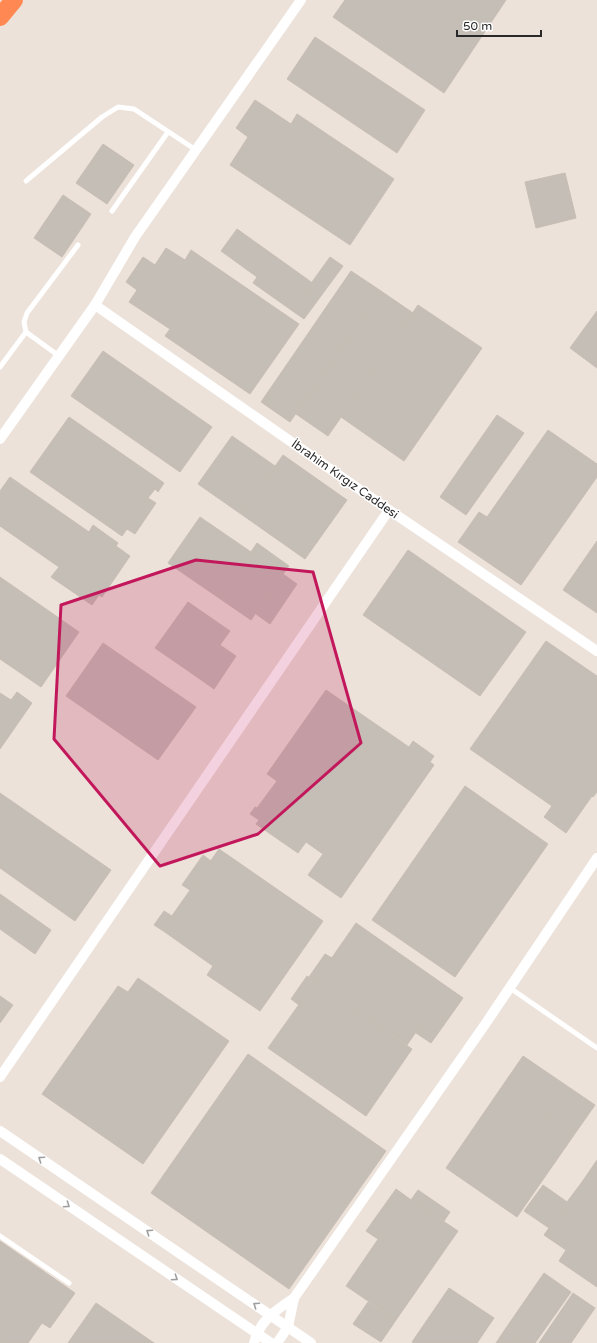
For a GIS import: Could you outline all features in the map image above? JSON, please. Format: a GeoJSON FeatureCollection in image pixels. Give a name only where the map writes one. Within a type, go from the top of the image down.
{"type":"FeatureCollection","features":[{"type":"Feature","properties":{"kind":"highway"},"geometry":{"type":"LineString","coordinates":[[0,17],[14,0]]}},
{"type":"Feature","properties":{"kind":"street"},"geometry":{"type":"LineString","coordinates":[[0,439],[95,305],[135,237],[301,0]]}},
{"type":"Feature","properties":{"kind":"street","name":"İbrahim Kırgız Caddesi"},"geometry":{"type":"LineString","coordinates":[[95,305],[389,510],[597,651]]}},
{"type":"Feature","properties":{"kind":"street"},"geometry":{"type":"LineString","coordinates":[[0,1077],[389,510]]}},
{"type":"Feature","properties":{"kind":"street"},"geometry":{"type":"LineString","coordinates":[[255,1338],[270,1314],[294,1298],[510,988],[597,858]]}},
{"type":"Feature","properties":{"kind":"street"},"geometry":{"type":"LineString","coordinates":[[0,1131],[312,1343]]}},
{"type":"Feature","properties":{"kind":"street"},"geometry":{"type":"LineString","coordinates":[[0,1159],[255,1338],[271,1343]]}},
{"type":"Feature","properties":{"kind":"street"},"geometry":{"type":"LineString","coordinates":[[277,1343],[288,1327],[294,1298]]}},
{"type":"Feature","properties":{"kind":"lane"},"geometry":{"type":"LineString","coordinates":[[26,181],[102,117],[118,107],[134,109],[196,150]]}},
{"type":"Feature","properties":{"kind":"lane"},"geometry":{"type":"LineString","coordinates":[[112,211],[168,132]]}},
{"type":"Feature","properties":{"kind":"lane"},"geometry":{"type":"LineString","coordinates":[[59,356],[26,332],[24,322],[27,313],[78,245]]}},
{"type":"Feature","properties":{"kind":"lane"},"geometry":{"type":"LineString","coordinates":[[0,367],[26,332]]}},
{"type":"Feature","properties":{"kind":"lane"},"geometry":{"type":"LineString","coordinates":[[510,988],[597,1048]]}},
{"type":"Feature","properties":{"kind":"lane"},"geometry":{"type":"LineString","coordinates":[[0,1236],[70,1283]]}},
{"type":"Feature","properties":{"kind":"highlighted area"},"geometry":{"type":"Polygon","coordinates":[[[196,560],[313,572],[361,743],[258,834],[160,866],[54,739],[61,605],[196,560]]]}},
{"type":"Feature","properties":{"kind":"building"},"geometry":{"type":"Polygon","coordinates":[[[345,0],[506,0],[444,93],[333,17],[345,0]]]}},
{"type":"Feature","properties":{"kind":"building"},"geometry":{"type":"Polygon","coordinates":[[[315,37],[425,110],[397,153],[287,79],[315,37]]]}},
{"type":"Feature","properties":{"kind":"building"},"geometry":{"type":"Polygon","coordinates":[[[255,100],[291,124],[297,114],[394,179],[350,245],[230,165],[248,137],[236,128],[255,100]]]}},
{"type":"Feature","properties":{"kind":"building"},"geometry":{"type":"Polygon","coordinates":[[[103,144],[134,165],[107,204],[76,183],[103,144]]]}},
{"type":"Feature","properties":{"kind":"building"},"geometry":{"type":"Polygon","coordinates":[[[565,173],[576,218],[536,228],[525,182],[565,173]]]}},
{"type":"Feature","properties":{"kind":"building"},"geometry":{"type":"Polygon","coordinates":[[[63,195],[91,214],[62,257],[34,238],[63,195]]]}},
{"type":"Feature","properties":{"kind":"building"},"geometry":{"type":"Polygon","coordinates":[[[237,229],[314,284],[294,312],[253,283],[257,277],[221,251],[237,229]]]}},
{"type":"Feature","properties":{"kind":"building"},"geometry":{"type":"Polygon","coordinates":[[[166,248],[185,260],[191,250],[299,324],[250,394],[165,336],[170,329],[129,302],[137,290],[126,282],[143,257],[155,265],[166,248]]]}},
{"type":"Feature","properties":{"kind":"building"},"geometry":{"type":"Polygon","coordinates":[[[330,257],[343,266],[304,319],[294,312],[314,284],[312,282],[330,257]]]}},
{"type":"Feature","properties":{"kind":"building"},"geometry":{"type":"Polygon","coordinates":[[[351,271],[381,291],[290,422],[261,402],[351,271]]]}},
{"type":"Feature","properties":{"kind":"building"},"geometry":{"type":"Polygon","coordinates":[[[381,291],[413,313],[328,436],[296,414],[381,291]]]}},
{"type":"Feature","properties":{"kind":"building"},"geometry":{"type":"Polygon","coordinates":[[[418,305],[482,348],[404,461],[341,417],[418,305]]]}},
{"type":"Feature","properties":{"kind":"building"},"geometry":{"type":"Polygon","coordinates":[[[597,311],[597,368],[570,348],[597,311]]]}},
{"type":"Feature","properties":{"kind":"building"},"geometry":{"type":"Polygon","coordinates":[[[103,351],[212,427],[180,472],[71,396],[103,351]]]}},
{"type":"Feature","properties":{"kind":"building"},"geometry":{"type":"Polygon","coordinates":[[[497,415],[524,433],[466,515],[440,497],[497,415]]]}},
{"type":"Feature","properties":{"kind":"building"},"geometry":{"type":"Polygon","coordinates":[[[69,417],[164,483],[158,492],[155,489],[148,498],[156,503],[135,534],[127,529],[122,536],[30,472],[69,417]]]}},
{"type":"Feature","properties":{"kind":"building"},"geometry":{"type":"Polygon","coordinates":[[[548,430],[597,464],[597,477],[521,585],[458,542],[479,512],[487,517],[548,430]]]}},
{"type":"Feature","properties":{"kind":"building"},"geometry":{"type":"Polygon","coordinates":[[[232,436],[275,466],[241,514],[198,484],[232,436]]]}},
{"type":"Feature","properties":{"kind":"building"},"geometry":{"type":"Polygon","coordinates":[[[283,455],[347,500],[305,559],[241,514],[283,455]]]}},
{"type":"Feature","properties":{"kind":"building"},"geometry":{"type":"Polygon","coordinates":[[[10,477],[89,532],[93,525],[118,543],[116,546],[130,556],[102,597],[99,595],[92,605],[51,577],[59,567],[0,526],[0,491],[10,477]]]}},
{"type":"Feature","properties":{"kind":"building"},"geometry":{"type":"Polygon","coordinates":[[[200,517],[251,552],[219,598],[168,563],[200,517]]]}},
{"type":"Feature","properties":{"kind":"building"},"geometry":{"type":"Polygon","coordinates":[[[597,541],[597,613],[563,590],[597,541]]]}},
{"type":"Feature","properties":{"kind":"building"},"geometry":{"type":"Polygon","coordinates":[[[257,543],[289,566],[283,574],[251,552],[257,543]]]}},
{"type":"Feature","properties":{"kind":"building"},"geometry":{"type":"Polygon","coordinates":[[[408,550],[526,632],[480,696],[363,615],[408,550]]]}},
{"type":"Feature","properties":{"kind":"building"},"geometry":{"type":"Polygon","coordinates":[[[251,552],[283,574],[251,620],[219,598],[251,552]]]}},
{"type":"Feature","properties":{"kind":"building"},"geometry":{"type":"Polygon","coordinates":[[[283,574],[297,584],[270,624],[256,614],[283,574]]]}},
{"type":"Feature","properties":{"kind":"building"},"geometry":{"type":"Polygon","coordinates":[[[0,577],[79,632],[41,687],[0,659],[0,577]]]}},
{"type":"Feature","properties":{"kind":"building"},"geometry":{"type":"Polygon","coordinates":[[[188,602],[230,631],[197,677],[155,648],[188,602]]]}},
{"type":"Feature","properties":{"kind":"building"},"geometry":{"type":"Polygon","coordinates":[[[546,641],[597,676],[597,792],[593,797],[592,796],[566,833],[544,817],[552,806],[470,749],[546,641]]]}},
{"type":"Feature","properties":{"kind":"building"},"geometry":{"type":"Polygon","coordinates":[[[103,643],[196,707],[158,760],[66,696],[103,643]]]}},
{"type":"Feature","properties":{"kind":"building"},"geometry":{"type":"Polygon","coordinates":[[[220,645],[236,656],[214,689],[197,677],[220,645]]]}},
{"type":"Feature","properties":{"kind":"building"},"geometry":{"type":"Polygon","coordinates":[[[326,690],[409,747],[413,741],[434,756],[430,762],[434,765],[341,898],[308,875],[323,854],[306,842],[298,853],[256,824],[259,820],[250,814],[255,807],[257,808],[277,781],[267,774],[326,690]]]}},
{"type":"Feature","properties":{"kind":"building"},"geometry":{"type":"Polygon","coordinates":[[[17,692],[32,703],[0,749],[0,693],[11,700],[17,692]]]}},
{"type":"Feature","properties":{"kind":"building"},"geometry":{"type":"Polygon","coordinates":[[[465,786],[548,844],[455,977],[372,920],[465,786]]]}},
{"type":"Feature","properties":{"kind":"building"},"geometry":{"type":"Polygon","coordinates":[[[0,793],[111,870],[75,921],[0,868],[0,793]]]}},
{"type":"Feature","properties":{"kind":"building"},"geometry":{"type":"Polygon","coordinates":[[[219,849],[323,921],[260,1011],[207,975],[213,966],[162,930],[219,849]]]}},
{"type":"Feature","properties":{"kind":"building"},"geometry":{"type":"Polygon","coordinates":[[[203,855],[211,861],[190,890],[182,885],[203,855]]]}},
{"type":"Feature","properties":{"kind":"building"},"geometry":{"type":"Polygon","coordinates":[[[0,894],[51,930],[35,954],[0,929],[0,894]]]}},
{"type":"Feature","properties":{"kind":"building"},"geometry":{"type":"Polygon","coordinates":[[[164,911],[172,916],[162,930],[154,925],[164,911]]]}},
{"type":"Feature","properties":{"kind":"building"},"geometry":{"type":"Polygon","coordinates":[[[356,923],[463,998],[446,1022],[430,1012],[407,1045],[315,982],[356,923]]]}},
{"type":"Feature","properties":{"kind":"building"},"geometry":{"type":"Polygon","coordinates":[[[325,954],[332,958],[315,982],[309,977],[325,954]]]}},
{"type":"Feature","properties":{"kind":"building"},"geometry":{"type":"Polygon","coordinates":[[[307,976],[315,982],[299,1005],[291,999],[307,976]]]}},
{"type":"Feature","properties":{"kind":"building"},"geometry":{"type":"Polygon","coordinates":[[[138,978],[229,1041],[143,1164],[42,1094],[118,986],[128,992],[138,978]]]}},
{"type":"Feature","properties":{"kind":"building"},"geometry":{"type":"Polygon","coordinates":[[[315,982],[412,1049],[366,1116],[268,1048],[315,982]]]}},
{"type":"Feature","properties":{"kind":"building"},"geometry":{"type":"Polygon","coordinates":[[[0,996],[13,1005],[0,1023],[0,996]]]}},
{"type":"Feature","properties":{"kind":"building"},"geometry":{"type":"Polygon","coordinates":[[[430,1012],[446,1022],[431,1043],[416,1033],[430,1012]]]}},
{"type":"Feature","properties":{"kind":"building"},"geometry":{"type":"Polygon","coordinates":[[[248,1054],[386,1151],[289,1289],[151,1193],[248,1054]]]}},
{"type":"Feature","properties":{"kind":"building"},"geometry":{"type":"Polygon","coordinates":[[[523,1056],[595,1105],[574,1135],[503,1085],[523,1056]]]}},
{"type":"Feature","properties":{"kind":"building"},"geometry":{"type":"Polygon","coordinates":[[[503,1085],[574,1135],[517,1217],[446,1168],[503,1085]]]}},
{"type":"Feature","properties":{"kind":"building"},"geometry":{"type":"Polygon","coordinates":[[[597,1160],[597,1192],[582,1182],[597,1160]]]}},
{"type":"Feature","properties":{"kind":"building"},"geometry":{"type":"Polygon","coordinates":[[[582,1182],[597,1192],[597,1287],[559,1261],[566,1250],[544,1235],[549,1228],[552,1230],[570,1204],[567,1202],[582,1182]]]}},
{"type":"Feature","properties":{"kind":"building"},"geometry":{"type":"Polygon","coordinates":[[[543,1185],[570,1204],[552,1230],[524,1211],[543,1185]]]}},
{"type":"Feature","properties":{"kind":"building"},"geometry":{"type":"Polygon","coordinates":[[[396,1189],[407,1197],[378,1239],[366,1231],[396,1189]]]}},
{"type":"Feature","properties":{"kind":"building"},"geometry":{"type":"Polygon","coordinates":[[[418,1190],[450,1212],[444,1221],[411,1200],[418,1190]]]}},
{"type":"Feature","properties":{"kind":"building"},"geometry":{"type":"Polygon","coordinates":[[[407,1197],[458,1231],[396,1320],[346,1286],[407,1197]]]}},
{"type":"Feature","properties":{"kind":"building"},"geometry":{"type":"Polygon","coordinates":[[[0,1241],[75,1293],[50,1328],[42,1323],[28,1343],[0,1343],[0,1241]]]}},
{"type":"Feature","properties":{"kind":"building"},"geometry":{"type":"Polygon","coordinates":[[[544,1273],[571,1292],[535,1343],[527,1343],[506,1328],[544,1273]]]}},
{"type":"Feature","properties":{"kind":"building"},"geometry":{"type":"Polygon","coordinates":[[[449,1288],[494,1318],[477,1343],[412,1342],[449,1288]]]}},
{"type":"Feature","properties":{"kind":"building"},"geometry":{"type":"Polygon","coordinates":[[[573,1293],[595,1308],[571,1343],[539,1343],[573,1293]]]}},
{"type":"Feature","properties":{"kind":"building"},"geometry":{"type":"Polygon","coordinates":[[[368,1302],[396,1320],[381,1342],[353,1324],[368,1302]]]}},
{"type":"Feature","properties":{"kind":"building"},"geometry":{"type":"Polygon","coordinates":[[[96,1303],[154,1343],[68,1343],[96,1303]]]}},
{"type":"Feature","properties":{"kind":"building"},"geometry":{"type":"Polygon","coordinates":[[[506,1328],[527,1343],[496,1343],[506,1328]]]}}]}
